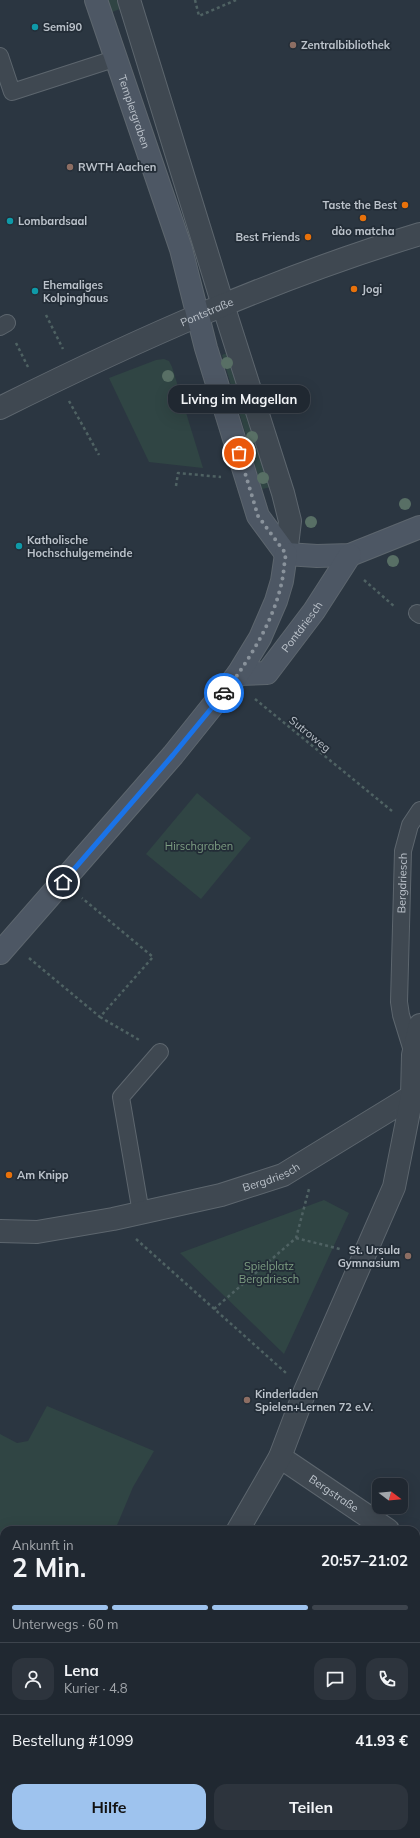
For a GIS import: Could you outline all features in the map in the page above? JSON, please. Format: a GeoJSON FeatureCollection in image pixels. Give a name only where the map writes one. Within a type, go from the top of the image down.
{"type":"FeatureCollection","features":[{"type":"Feature","properties":{"kind":"street","name":"Templergraben"},"geometry":{"type":"LineString","coordinates":[[96,0],[181,249],[206,348],[258,516],[286,554]]}},
{"type":"Feature","properties":{"kind":"street"},"geometry":{"type":"LineString","coordinates":[[5,947],[173,755],[235,678],[260,638],[276,601],[282,581],[286,554],[290,521],[129,0]]}},
{"type":"Feature","properties":{"kind":"street","name":"Pontstraße"},"geometry":{"type":"LineString","coordinates":[[1,406],[145,338],[198,315],[367,250],[420,234]]}},
{"type":"Feature","properties":{"kind":"street"},"geometry":{"type":"LineString","coordinates":[[286,554],[318,556],[350,555],[420,527]]}},
{"type":"Feature","properties":{"kind":"street","name":"Pontdriesch"},"geometry":{"type":"LineString","coordinates":[[235,678],[267,673],[318,606],[350,555]]}},
{"type":"Feature","properties":{"kind":"street","name":"Bergdriesch"},"geometry":{"type":"LineString","coordinates":[[240,1526],[280,1457],[305,1391],[394,1187],[416,1095],[413,1055],[420,1025]]}},
{"type":"Feature","properties":{"kind":"street","name":"Bergdriesch"},"geometry":{"type":"LineString","coordinates":[[0,1231],[37,1232],[113,1219],[221,1195],[283,1175],[416,1095]]}},
{"type":"Feature","properties":{"kind":"street","name":"Bergstraße"},"geometry":{"type":"LineString","coordinates":[[280,1457],[382,1526]]}},
{"type":"Feature","properties":{"kind":"lane"},"geometry":{"type":"LineString","coordinates":[[0,56],[12,92],[117,58]]}},
{"type":"Feature","properties":{"kind":"lane","name":"Bergdriesch"},"geometry":{"type":"LineString","coordinates":[[413,1055],[401,1015],[399,1002],[403,852],[410,825],[420,810]]}},
{"type":"Feature","properties":{"kind":"lane"},"geometry":{"type":"LineString","coordinates":[[141,1213],[121,1097],[160,1052]]}},
{"type":"Feature","properties":{"kind":"path"},"geometry":{"type":"LineString","coordinates":[[195,0],[199,16],[236,0]]}},
{"type":"Feature","properties":{"kind":"path"},"geometry":{"type":"LineString","coordinates":[[46,316],[57,380]]}},
{"type":"Feature","properties":{"kind":"path"},"geometry":{"type":"LineString","coordinates":[[3,325],[57,380],[100,455]]}},
{"type":"Feature","properties":{"kind":"path"},"geometry":{"type":"LineString","coordinates":[[176,486],[178,473],[247,480]]}},
{"type":"Feature","properties":{"kind":"path"},"geometry":{"type":"LineString","coordinates":[[350,555],[358,575],[400,611]]}},
{"type":"Feature","properties":{"kind":"path","name":"Sutroweg"},"geometry":{"type":"LineString","coordinates":[[235,678],[378,799]]}},
{"type":"Feature","properties":{"kind":"path"},"geometry":{"type":"LineString","coordinates":[[63,882],[153,957],[100,1017]]}},
{"type":"Feature","properties":{"kind":"path"},"geometry":{"type":"LineString","coordinates":[[5,947],[100,1017],[160,1052]]}},
{"type":"Feature","properties":{"kind":"path"},"geometry":{"type":"LineString","coordinates":[[214,1309],[296,1238],[319,1153]]}},
{"type":"Feature","properties":{"kind":"path"},"geometry":{"type":"LineString","coordinates":[[113,1219],[305,1391]]}},
{"type":"Feature","properties":{"kind":"path"},"geometry":{"type":"LineString","coordinates":[[296,1238],[364,1256]]}},
{"type":"Feature","properties":{"kind":"green space"},"geometry":{"type":"Polygon","coordinates":[[[108,0],[117,0],[120,9],[112,12],[108,0]]]}},
{"type":"Feature","properties":{"kind":"green space"},"geometry":{"type":"Polygon","coordinates":[[[230,352],[271,487],[262,489],[222,355],[230,352]]]}},
{"type":"Feature","properties":{"kind":"green space"},"geometry":{"type":"Polygon","coordinates":[[[164,359],[169,361],[172,367],[203,468],[149,462],[109,378],[156,360],[164,359]]]}},
{"type":"Feature","properties":{"kind":"green space","name":"Hirschgraben"},"geometry":{"type":"Polygon","coordinates":[[[197,793],[251,838],[201,899],[146,854],[197,793]]]}},
{"type":"Feature","properties":{"kind":"green space","name":"Spielplatz Bergdriesch"},"geometry":{"type":"Polygon","coordinates":[[[324,1200],[349,1213],[284,1354],[180,1253],[324,1200]]]}},
{"type":"Feature","properties":{"kind":"green space"},"geometry":{"type":"Polygon","coordinates":[[[47,1406],[154,1451],[133,1487],[117,1526],[0,1526],[0,1434],[17,1443],[28,1441],[47,1406]]]}},
{"type":"Feature","properties":{"kind":"way so far"},"geometry":{"type":"LineString","coordinates":[[224,693],[238,674],[260,638],[276,601],[282,581],[286,554],[258,516],[239,453]]}},
{"type":"Feature","properties":{"kind":"place","name":"Semi90"},"geometry":{"type":"Point","coordinates":[35,27]}},
{"type":"Feature","properties":{"kind":"place","name":"Zentralbibliothek"},"geometry":{"type":"Point","coordinates":[293,45]}},
{"type":"Feature","properties":{"kind":"place","name":"RWTH Aachen"},"geometry":{"type":"Point","coordinates":[70,167]}},
{"type":"Feature","properties":{"kind":"place","name":"Taste the Best"},"geometry":{"type":"Point","coordinates":[405,205]}},
{"type":"Feature","properties":{"kind":"place","name":"dào matcha"},"geometry":{"type":"Point","coordinates":[363,218]}},
{"type":"Feature","properties":{"kind":"place","name":"Lombardsaal"},"geometry":{"type":"Point","coordinates":[10,221]}},
{"type":"Feature","properties":{"kind":"place","name":"Best Friends"},"geometry":{"type":"Point","coordinates":[308,237]}},
{"type":"Feature","properties":{"kind":"place","name":"Jogi"},"geometry":{"type":"Point","coordinates":[354,289]}},
{"type":"Feature","properties":{"kind":"place","name":"Ehemaliges Kolpinghaus"},"geometry":{"type":"Point","coordinates":[35,291]}},
{"type":"Feature","properties":{"kind":"place","name":"Living im Magellan"},"geometry":{"type":"Point","coordinates":[239,453]}},
{"type":"Feature","properties":{"kind":"place","name":"Katholische Hochschulgemeinde"},"geometry":{"type":"Point","coordinates":[19,546]}},
{"type":"Feature","properties":{"kind":"place","name":"Am Knipp"},"geometry":{"type":"Point","coordinates":[9,1175]}},
{"type":"Feature","properties":{"kind":"place","name":"St. Ursula Gymnasium"},"geometry":{"type":"Point","coordinates":[408,1256]}},
{"type":"Feature","properties":{"kind":"place","name":"Kinderladen Spielen+Lernen 72 e.V."},"geometry":{"type":"Point","coordinates":[247,1400]}},
{"type":"Feature","properties":{"kind":"route"},"geometry":{"type":"LineString","coordinates":[[63,882],[173,755],[224,693]]}}]}
